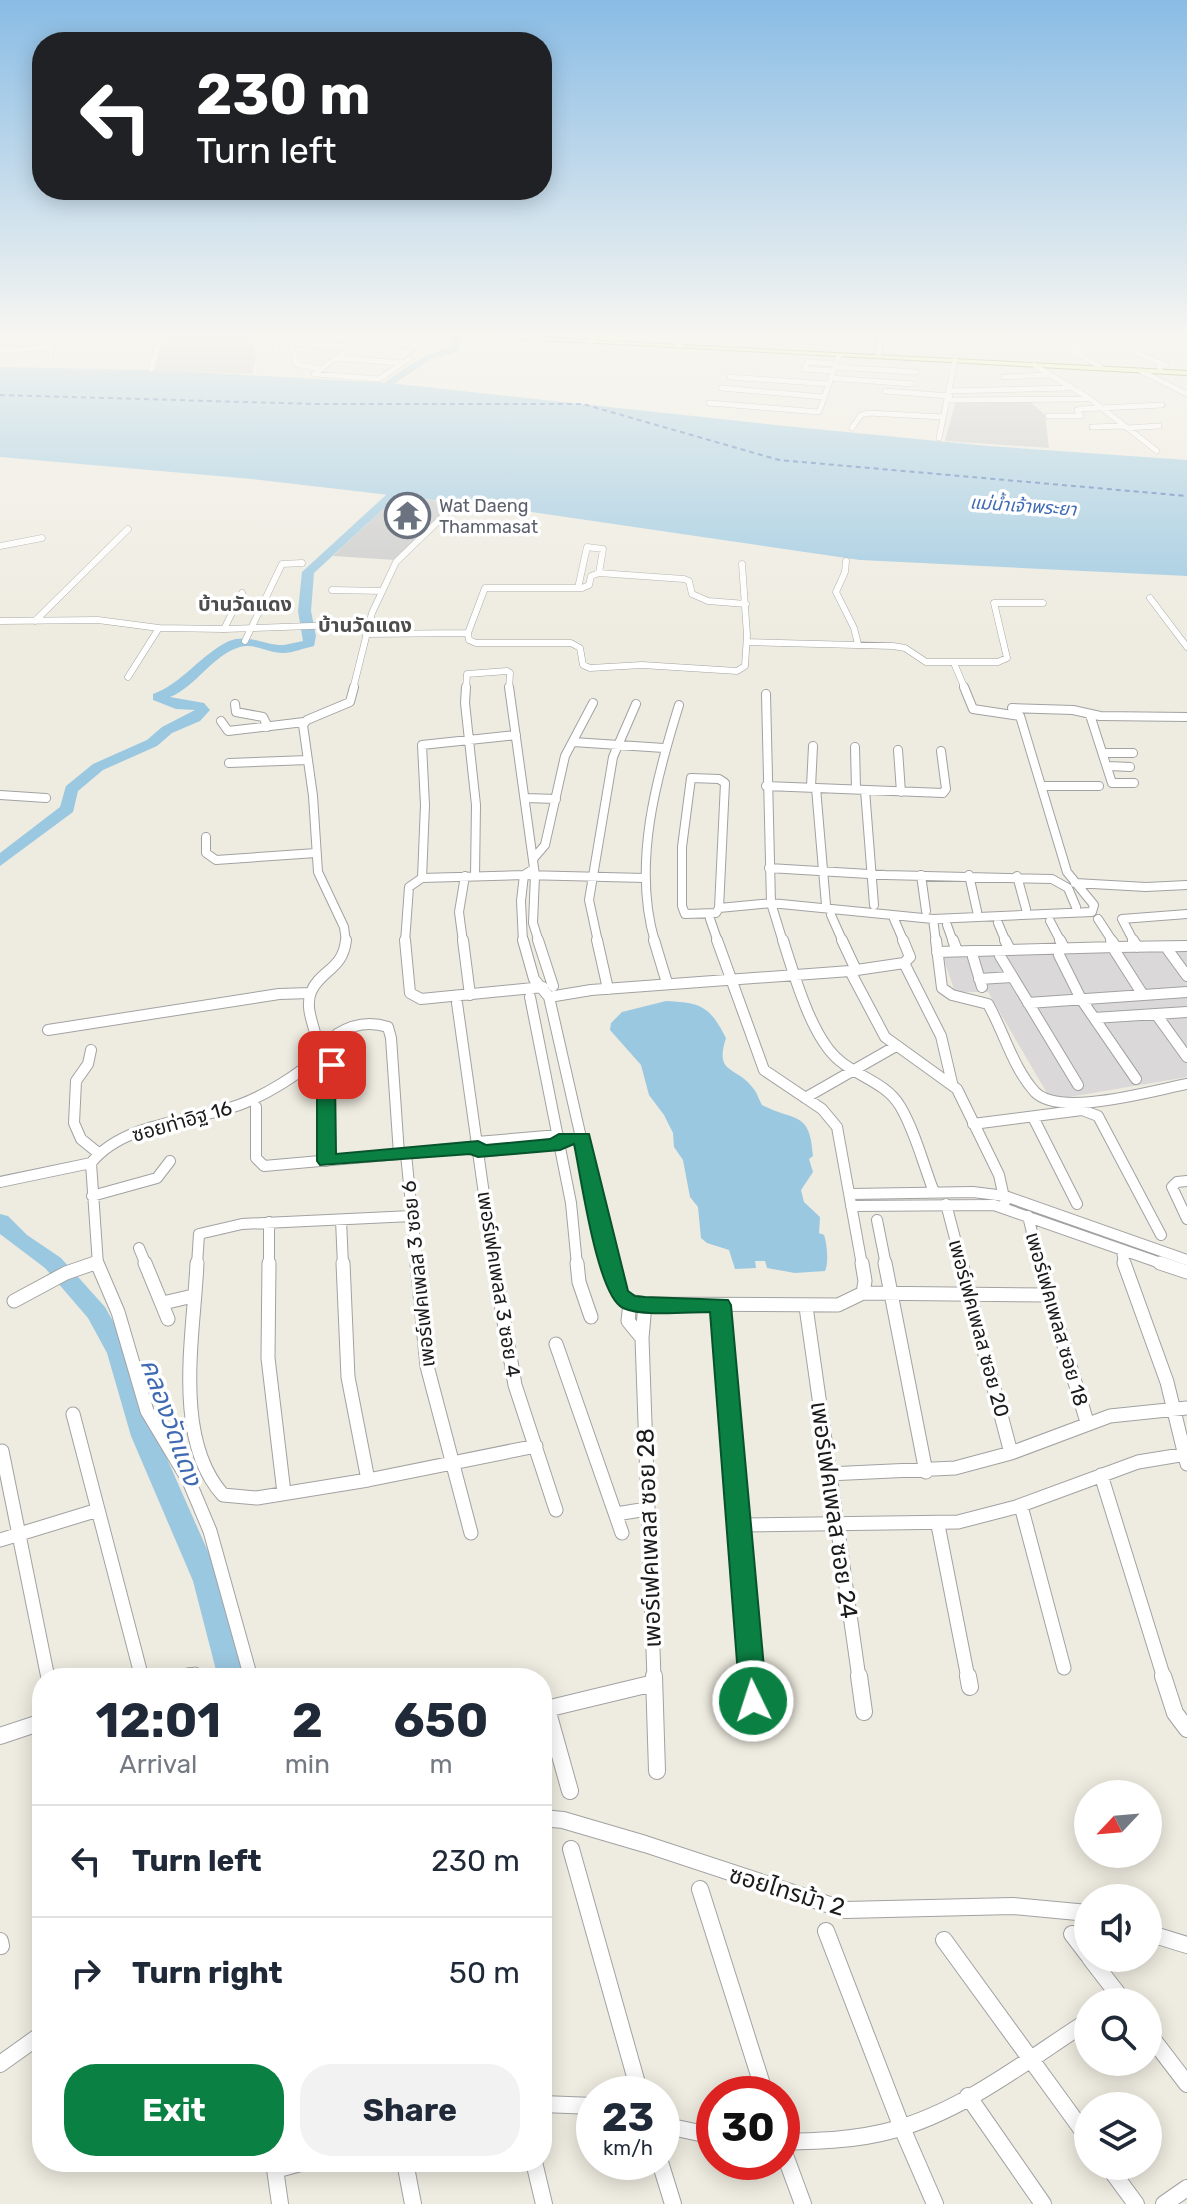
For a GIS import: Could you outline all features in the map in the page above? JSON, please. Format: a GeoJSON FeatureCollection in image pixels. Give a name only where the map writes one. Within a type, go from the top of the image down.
{"type":"FeatureCollection","features":[{"type":"Feature","properties":{"kind":"street"},"geometry":{"type":"LineString","coordinates":[[1140,438],[1157,451]]}},
{"type":"Feature","properties":{"kind":"street"},"geometry":{"type":"LineString","coordinates":[[221,721],[228,731],[304,722],[350,702],[367,629],[398,559],[456,504]]}},
{"type":"Feature","properties":{"kind":"street"},"geometry":{"type":"LineString","coordinates":[[35,621],[128,529]]}},
{"type":"Feature","properties":{"kind":"street"},"geometry":{"type":"LineString","coordinates":[[0,546],[42,538]]}},
{"type":"Feature","properties":{"kind":"street"},"geometry":{"type":"LineString","coordinates":[[578,588],[587,547],[604,551],[599,573]]}},
{"type":"Feature","properties":{"kind":"street"},"geometry":{"type":"LineString","coordinates":[[846,561],[845,572],[836,592],[852,618],[858,644]]}},
{"type":"Feature","properties":{"kind":"street"},"geometry":{"type":"LineString","coordinates":[[245,641],[282,564],[302,563]]}},
{"type":"Feature","properties":{"kind":"street"},"geometry":{"type":"LineString","coordinates":[[742,564],[746,604],[747,642],[745,666],[737,671],[642,665],[602,669],[583,665],[580,648],[571,643],[476,643],[469,640],[468,633],[485,588],[578,588],[588,586],[591,576],[599,573],[684,579],[689,581],[692,594],[699,599],[746,604]]}},
{"type":"Feature","properties":{"kind":"street"},"geometry":{"type":"LineString","coordinates":[[332,590],[382,591]]}},
{"type":"Feature","properties":{"kind":"street"},"geometry":{"type":"LineString","coordinates":[[224,629],[242,593]]}},
{"type":"Feature","properties":{"kind":"street"},"geometry":{"type":"LineString","coordinates":[[1150,598],[1187,647]]}},
{"type":"Feature","properties":{"kind":"street"},"geometry":{"type":"LineString","coordinates":[[747,642],[900,647],[926,662],[998,662],[1007,658],[994,603],[1043,603]]}},
{"type":"Feature","properties":{"kind":"street"},"geometry":{"type":"LineString","coordinates":[[0,621],[98,620],[159,628],[312,626],[468,633]]}},
{"type":"Feature","properties":{"kind":"street"},"geometry":{"type":"LineString","coordinates":[[128,677],[159,628]]}},
{"type":"Feature","properties":{"kind":"street"},"geometry":{"type":"LineString","coordinates":[[719,908],[771,903],[930,915],[1092,912],[1094,905],[1069,877],[1058,849],[1020,716],[978,711],[970,703],[954,663]]}},
{"type":"Feature","properties":{"kind":"street"},"geometry":{"type":"LineString","coordinates":[[470,995],[459,912],[470,876],[476,805],[465,690],[467,674],[472,672],[510,673],[509,689],[526,798],[528,842],[533,859],[530,873],[533,923],[613,1279],[620,1295],[630,1303],[645,1304],[806,1307],[838,1305],[863,1293],[1048,1295]]}},
{"type":"Feature","properties":{"kind":"street"},"geometry":{"type":"LineString","coordinates":[[766,694],[771,903],[794,975],[825,1046],[877,1083],[899,1104],[934,1192]]}},
{"type":"Feature","properties":{"kind":"street"},"geometry":{"type":"LineString","coordinates":[[533,859],[545,845],[565,756],[593,703]]}},
{"type":"Feature","properties":{"kind":"street"},"geometry":{"type":"LineString","coordinates":[[970,703],[1073,710],[1090,715],[1187,717]]}},
{"type":"Feature","properties":{"kind":"street"},"geometry":{"type":"LineString","coordinates":[[235,704],[239,714],[265,718],[268,727]]}},
{"type":"Feature","properties":{"kind":"street"},"geometry":{"type":"LineString","coordinates":[[608,989],[589,908],[592,876],[608,782],[618,745],[636,704]]}},
{"type":"Feature","properties":{"kind":"street"},"geometry":{"type":"LineString","coordinates":[[667,983],[647,915],[645,878],[664,748],[679,705]]}},
{"type":"Feature","properties":{"kind":"street"},"geometry":{"type":"LineString","coordinates":[[1090,715],[1112,783],[1134,783]]}},
{"type":"Feature","properties":{"kind":"street"},"geometry":{"type":"LineString","coordinates":[[48,1030],[279,994],[310,993],[339,964],[345,943],[345,922],[320,881],[304,722]]}},
{"type":"Feature","properties":{"kind":"street"},"geometry":{"type":"LineString","coordinates":[[422,878],[425,805],[422,747],[427,743],[516,735]]}},
{"type":"Feature","properties":{"kind":"street"},"geometry":{"type":"LineString","coordinates":[[573,742],[664,748]]}},
{"type":"Feature","properties":{"kind":"street"},"geometry":{"type":"LineString","coordinates":[[813,746],[814,788],[826,905]]}},
{"type":"Feature","properties":{"kind":"street"},"geometry":{"type":"LineString","coordinates":[[855,747],[874,905]]}},
{"type":"Feature","properties":{"kind":"street"},"geometry":{"type":"LineString","coordinates":[[898,750],[901,792]]}},
{"type":"Feature","properties":{"kind":"street"},"geometry":{"type":"LineString","coordinates":[[766,786],[945,792],[941,751]]}},
{"type":"Feature","properties":{"kind":"street"},"geometry":{"type":"LineString","coordinates":[[1104,753],[1133,753]]}},
{"type":"Feature","properties":{"kind":"street"},"geometry":{"type":"LineString","coordinates":[[229,763],[308,760]]}},
{"type":"Feature","properties":{"kind":"street"},"geometry":{"type":"LineString","coordinates":[[1109,766],[1130,767]]}},
{"type":"Feature","properties":{"kind":"street"},"geometry":{"type":"LineString","coordinates":[[691,778],[719,779],[725,783],[719,908],[709,915],[688,915],[681,910],[688,780],[691,778]]}},
{"type":"Feature","properties":{"kind":"street"},"geometry":{"type":"LineString","coordinates":[[1041,786],[1099,786]]}},
{"type":"Feature","properties":{"kind":"street"},"geometry":{"type":"LineString","coordinates":[[0,795],[46,798]]}},
{"type":"Feature","properties":{"kind":"street"},"geometry":{"type":"LineString","coordinates":[[526,798],[556,799]]}},
{"type":"Feature","properties":{"kind":"street"},"geometry":{"type":"LineString","coordinates":[[206,837],[206,853],[216,860],[316,853]]}},
{"type":"Feature","properties":{"kind":"street"},"geometry":{"type":"LineString","coordinates":[[769,868],[872,874],[1017,876],[1057,881],[1068,888],[1076,907]]}},
{"type":"Feature","properties":{"kind":"street"},"geometry":{"type":"LineString","coordinates":[[645,878],[530,873],[422,878],[409,887],[405,909],[410,993],[421,999],[608,989],[853,970],[904,963],[910,957],[894,919]]}},
{"type":"Feature","properties":{"kind":"street"},"geometry":{"type":"LineString","coordinates":[[530,873],[520,890],[521,923],[527,957],[547,991]]}},
{"type":"Feature","properties":{"kind":"street"},"geometry":{"type":"LineString","coordinates":[[921,875],[945,992],[988,1004],[1030,1084],[1043,1100],[1064,1104],[1187,1084]]}},
{"type":"Feature","properties":{"kind":"street"},"geometry":{"type":"LineString","coordinates":[[969,875],[977,911]]}},
{"type":"Feature","properties":{"kind":"street"},"geometry":{"type":"LineString","coordinates":[[1017,876],[1026,909]]}},
{"type":"Feature","properties":{"kind":"street"},"geometry":{"type":"LineString","coordinates":[[1075,883],[1146,887],[1187,885]]}},
{"type":"Feature","properties":{"kind":"street"},"geometry":{"type":"LineString","coordinates":[[1137,947],[1122,919],[1187,914]]}},
{"type":"Feature","properties":{"kind":"street"},"geometry":{"type":"LineString","coordinates":[[831,915],[880,1030],[896,1046],[952,1083]]}},
{"type":"Feature","properties":{"kind":"street"},"geometry":{"type":"LineString","coordinates":[[710,919],[764,1070],[822,1109],[837,1127],[865,1281],[863,1293]]}},
{"type":"Feature","properties":{"kind":"street"},"geometry":{"type":"LineString","coordinates":[[1098,919],[1143,995]]}},
{"type":"Feature","properties":{"kind":"street"},"geometry":{"type":"LineString","coordinates":[[1050,921],[1081,999],[1136,1079]]}},
{"type":"Feature","properties":{"kind":"street"},"geometry":{"type":"LineString","coordinates":[[521,923],[533,923]]}},
{"type":"Feature","properties":{"kind":"street"},"geometry":{"type":"LineString","coordinates":[[998,923],[1010,950]]}},
{"type":"Feature","properties":{"kind":"street"},"geometry":{"type":"LineString","coordinates":[[947,925],[957,951]]}},
{"type":"Feature","properties":{"kind":"street"},"geometry":{"type":"LineString","coordinates":[[937,952],[1187,946]]}},
{"type":"Feature","properties":{"kind":"street"},"geometry":{"type":"LineString","coordinates":[[1168,950],[1187,976]]}},
{"type":"Feature","properties":{"kind":"street"},"geometry":{"type":"LineString","coordinates":[[1000,956],[1078,1085]]}},
{"type":"Feature","properties":{"kind":"street"},"geometry":{"type":"LineString","coordinates":[[973,957],[980,983],[1012,977]]}},
{"type":"Feature","properties":{"kind":"street"},"geometry":{"type":"LineString","coordinates":[[904,963],[945,1051],[952,1071],[952,1083],[999,1175],[1006,1202]]}},
{"type":"Feature","properties":{"kind":"street"},"geometry":{"type":"LineString","coordinates":[[1028,1003],[1187,992]]}},
{"type":"Feature","properties":{"kind":"street","name":"ซอยท่าอิฐ 16"},"geometry":{"type":"LineString","coordinates":[[0,1182],[94,1157],[124,1137],[226,1111],[308,1066],[317,1059],[320,1051],[310,993]]}},
{"type":"Feature","properties":{"kind":"street"},"geometry":{"type":"LineString","coordinates":[[530,997],[575,1227],[579,1282],[591,1317]]}},
{"type":"Feature","properties":{"kind":"street","name":"เพอร์เฟคเพลส 3 ซอย 4"},"geometry":{"type":"LineString","coordinates":[[457,1003],[506,1345],[556,1510]]}},
{"type":"Feature","properties":{"kind":"street"},"geometry":{"type":"LineString","coordinates":[[1094,1018],[1187,1012]]}},
{"type":"Feature","properties":{"kind":"street"},"geometry":{"type":"LineString","coordinates":[[1156,1014],[1187,1057]]}},
{"type":"Feature","properties":{"kind":"street","name":"เพอร์เฟคเพลส 3 ซอย 6"},"geometry":{"type":"LineString","coordinates":[[327,1161],[326,1078],[338,1055],[337,1034],[355,1027],[384,1024],[391,1038],[427,1366],[471,1533]]}},
{"type":"Feature","properties":{"kind":"street"},"geometry":{"type":"LineString","coordinates":[[805,1098],[896,1046]]}},
{"type":"Feature","properties":{"kind":"street"},"geometry":{"type":"LineString","coordinates":[[91,1050],[88,1064],[76,1081],[74,1123],[94,1157],[92,1196],[97,1262],[118,1312],[147,1411],[189,1481],[210,1531],[248,1668]]}},
{"type":"Feature","properties":{"kind":"street"},"geometry":{"type":"LineString","coordinates":[[256,1107],[256,1158],[264,1166],[582,1138]]}},
{"type":"Feature","properties":{"kind":"street"},"geometry":{"type":"LineString","coordinates":[[973,1124],[1082,1110],[1095,1114],[1161,1235]]}},
{"type":"Feature","properties":{"kind":"street"},"geometry":{"type":"LineString","coordinates":[[1033,1117],[1077,1204]]}},
{"type":"Feature","properties":{"kind":"street"},"geometry":{"type":"LineString","coordinates":[[92,1196],[157,1178],[170,1161]]}},
{"type":"Feature","properties":{"kind":"street"},"geometry":{"type":"LineString","coordinates":[[1187,1181],[1177,1182],[1172,1187],[1187,1219]]}},
{"type":"Feature","properties":{"kind":"street"},"geometry":{"type":"LineString","coordinates":[[851,1200],[934,1192],[973,1192],[1187,1260]]}},
{"type":"Feature","properties":{"kind":"street"},"geometry":{"type":"LineString","coordinates":[[851,1200],[946,1204],[1006,1202],[1028,1216],[1187,1272]]}},
{"type":"Feature","properties":{"kind":"street","name":"เพอร์เฟคเพลส ซอย 20"},"geometry":{"type":"LineString","coordinates":[[946,1204],[1011,1453]]}},
{"type":"Feature","properties":{"kind":"street"},"geometry":{"type":"LineString","coordinates":[[412,1216],[269,1222],[216,1228],[199,1234],[196,1238],[189,1418],[196,1447],[223,1495],[246,1498],[368,1480],[536,1446]]}},
{"type":"Feature","properties":{"kind":"street","name":"เพอร์เฟคเพลส ซอย 18"},"geometry":{"type":"LineString","coordinates":[[1028,1216],[1048,1295],[1087,1422]]}},
{"type":"Feature","properties":{"kind":"street"},"geometry":{"type":"LineString","coordinates":[[341,1220],[348,1377],[368,1480]]}},
{"type":"Feature","properties":{"kind":"street"},"geometry":{"type":"LineString","coordinates":[[877,1220],[926,1472]]}},
{"type":"Feature","properties":{"kind":"street"},"geometry":{"type":"LineString","coordinates":[[269,1222],[268,1358],[284,1493]]}},
{"type":"Feature","properties":{"kind":"street"},"geometry":{"type":"LineString","coordinates":[[139,1248],[168,1319]]}},
{"type":"Feature","properties":{"kind":"street"},"geometry":{"type":"LineString","coordinates":[[739,1525],[964,1523],[1021,1506],[1131,1464],[1186,1457],[1167,1382],[1124,1264],[1122,1250]]}},
{"type":"Feature","properties":{"kind":"street"},"geometry":{"type":"LineString","coordinates":[[14,1301],[46,1282],[97,1262]]}},
{"type":"Feature","properties":{"kind":"street"},"geometry":{"type":"LineString","coordinates":[[163,1303],[193,1296]]}},
{"type":"Feature","properties":{"kind":"street"},"geometry":{"type":"LineString","coordinates":[[630,1303],[628,1321],[642,1338]]}},
{"type":"Feature","properties":{"kind":"street","name":"เพอร์เฟคเพลส ซอย 28"},"geometry":{"type":"LineString","coordinates":[[645,1304],[642,1338],[657,1771]]}},
{"type":"Feature","properties":{"kind":"street"},"geometry":{"type":"LineString","coordinates":[[720,1305],[756,1730]]}},
{"type":"Feature","properties":{"kind":"street","name":"เพอร์เฟคเพลส ซอย 24"},"geometry":{"type":"LineString","coordinates":[[806,1307],[864,1712]]}},
{"type":"Feature","properties":{"kind":"street"},"geometry":{"type":"LineString","coordinates":[[556,1344],[622,1533]]}},
{"type":"Feature","properties":{"kind":"street"},"geometry":{"type":"LineString","coordinates":[[828,1474],[926,1472],[982,1462],[1087,1422],[1110,1416],[1187,1408]]}},
{"type":"Feature","properties":{"kind":"street"},"geometry":{"type":"LineString","coordinates":[[73,1414],[139,1668]]}},
{"type":"Feature","properties":{"kind":"street"},"geometry":{"type":"LineString","coordinates":[[2,1451],[46,1668]]}},
{"type":"Feature","properties":{"kind":"street"},"geometry":{"type":"LineString","coordinates":[[1101,1475],[1175,1713],[1187,1729]]}},
{"type":"Feature","properties":{"kind":"street"},"geometry":{"type":"LineString","coordinates":[[1021,1506],[1064,1668]]}},
{"type":"Feature","properties":{"kind":"street"},"geometry":{"type":"LineString","coordinates":[[616,1514],[647,1509]]}},
{"type":"Feature","properties":{"kind":"street"},"geometry":{"type":"LineString","coordinates":[[0,1540],[98,1510]]}},
{"type":"Feature","properties":{"kind":"street"},"geometry":{"type":"LineString","coordinates":[[938,1525],[970,1687]]}},
{"type":"Feature","properties":{"kind":"street"},"geometry":{"type":"LineString","coordinates":[[552,1708],[654,1683]]}},
{"type":"Feature","properties":{"kind":"street"},"geometry":{"type":"LineString","coordinates":[[0,1736],[32,1725]]}},
{"type":"Feature","properties":{"kind":"street"},"geometry":{"type":"LineString","coordinates":[[552,1733],[570,1791]]}},
{"type":"Feature","properties":{"kind":"street","name":"ซอยไทรม้า 2"},"geometry":{"type":"LineString","coordinates":[[552,1819],[645,1844],[845,1910],[1013,1906],[1074,1912]]}},
{"type":"Feature","properties":{"kind":"street"},"geometry":{"type":"LineString","coordinates":[[571,1849],[635,2076]]}},
{"type":"Feature","properties":{"kind":"street"},"geometry":{"type":"LineString","coordinates":[[700,1889],[759,2076]]}},
{"type":"Feature","properties":{"kind":"street"},"geometry":{"type":"LineString","coordinates":[[826,1931],[902,2128],[935,2204]]}},
{"type":"Feature","properties":{"kind":"street"},"geometry":{"type":"LineString","coordinates":[[1162,1937],[1187,1945]]}},
{"type":"Feature","properties":{"kind":"street"},"geometry":{"type":"LineString","coordinates":[[944,1940],[1074,2119]]}},
{"type":"Feature","properties":{"kind":"street"},"geometry":{"type":"LineString","coordinates":[[800,2142],[902,2128],[968,2096],[1074,2030]]}},
{"type":"Feature","properties":{"kind":"street"},"geometry":{"type":"LineString","coordinates":[[0,2064],[32,2041]]}},
{"type":"Feature","properties":{"kind":"street"},"geometry":{"type":"LineString","coordinates":[[1162,2051],[1187,2084]]}},
{"type":"Feature","properties":{"kind":"street"},"geometry":{"type":"LineString","coordinates":[[968,2096],[1043,2204]]}},
{"type":"Feature","properties":{"kind":"street"},"geometry":{"type":"LineString","coordinates":[[552,2104],[576,2105]]}},
{"type":"Feature","properties":{"kind":"street"},"geometry":{"type":"LineString","coordinates":[[276,2172],[280,2204]]}},
{"type":"Feature","properties":{"kind":"street"},"geometry":{"type":"LineString","coordinates":[[407,2172],[413,2204]]}},
{"type":"Feature","properties":{"kind":"street"},"geometry":{"type":"LineString","coordinates":[[536,2172],[544,2204]]}},
{"type":"Feature","properties":{"kind":"street"},"geometry":{"type":"LineString","coordinates":[[666,2180],[673,2204]]}},
{"type":"Feature","properties":{"kind":"street"},"geometry":{"type":"LineString","coordinates":[[795,2180],[803,2204]]}},
{"type":"Feature","properties":{"kind":"street"},"geometry":{"type":"LineString","coordinates":[[1118,2180],[1136,2204]]}},
{"type":"Feature","properties":{"kind":"street"},"geometry":{"type":"LineString","coordinates":[[1164,2204],[1187,2188]]}},
{"type":"Feature","properties":{"kind":"shaded area"},"geometry":{"type":"Polygon","coordinates":[[[946,438],[1048,438],[1049,448],[945,441],[946,438]]]}},
{"type":"Feature","properties":{"kind":"shaded area","name":"Wat Daeng Thammasat"},"geometry":{"type":"Polygon","coordinates":[[[397,496],[454,503],[396,560],[333,556],[397,496]]]}},
{"type":"Feature","properties":{"kind":"shaded area"},"geometry":{"type":"Polygon","coordinates":[[[1187,946],[1187,1077],[1051,1100],[988,992],[955,992],[943,957],[1187,946]]]}},
{"type":"Feature","properties":{"kind":"water","name":"แม่น้ำเจ้าพระยา"},"geometry":{"type":"Polygon","coordinates":[[[0,438],[905,438],[1187,460],[1187,576],[860,560],[518,510],[252,479],[0,457],[0,438]]]}},
{"type":"Feature","properties":{"kind":"water"},"geometry":{"type":"Polygon","coordinates":[[[666,1001],[696,1005],[709,1012],[726,1038],[723,1050],[725,1064],[746,1081],[762,1105],[804,1124],[811,1141],[813,1156],[809,1159],[813,1172],[801,1190],[804,1202],[820,1217],[819,1233],[824,1235],[827,1248],[825,1271],[795,1273],[767,1268],[765,1261],[755,1261],[756,1268],[735,1269],[729,1250],[701,1238],[698,1207],[690,1197],[683,1160],[674,1147],[673,1133],[649,1095],[641,1065],[610,1030],[611,1023],[622,1012],[666,1001]]]}},
{"type":"Feature","properties":{"kind":"waterway","name":"คลองวัดแดง"},"geometry":{"type":"LineString","coordinates":[[0,861],[67,809],[71,789],[98,767],[152,743],[167,730],[195,718],[203,710],[199,706],[176,705],[158,697],[179,689],[192,673],[234,644],[251,642],[283,649],[309,643],[304,611],[308,572],[391,496],[389,470]]}},
{"type":"Feature","properties":{"kind":"waterway","name":"คลองวัดแดง"},"geometry":{"type":"LineString","coordinates":[[0,1221],[19,1240],[53,1263],[97,1313],[119,1353],[144,1436],[207,1581],[229,1668]]}},
{"type":"Feature","properties":{"kind":"ferry route"},"geometry":{"type":"LineString","coordinates":[[701,438],[779,460],[1187,496]]}},
{"type":"Feature","properties":{"kind":"place","name":"Wat Daeng Thammasat"},"geometry":{"type":"Point","coordinates":[408,516]}},
{"type":"Feature","properties":{"kind":"district","name":"บ้านวัดแดง"},"geometry":{"type":"Point","coordinates":[245,604]}},
{"type":"Feature","properties":{"kind":"district","name":"บ้านวัดแดง"},"geometry":{"type":"Point","coordinates":[365,625]}},
{"type":"Feature","properties":{"kind":"route"},"geometry":{"type":"LineString","coordinates":[[332,1065],[326,1078],[327,1161],[478,1147],[478,1152],[560,1144],[559,1140],[582,1138],[613,1279],[620,1295],[630,1303],[720,1305],[753,1701]]}}]}
